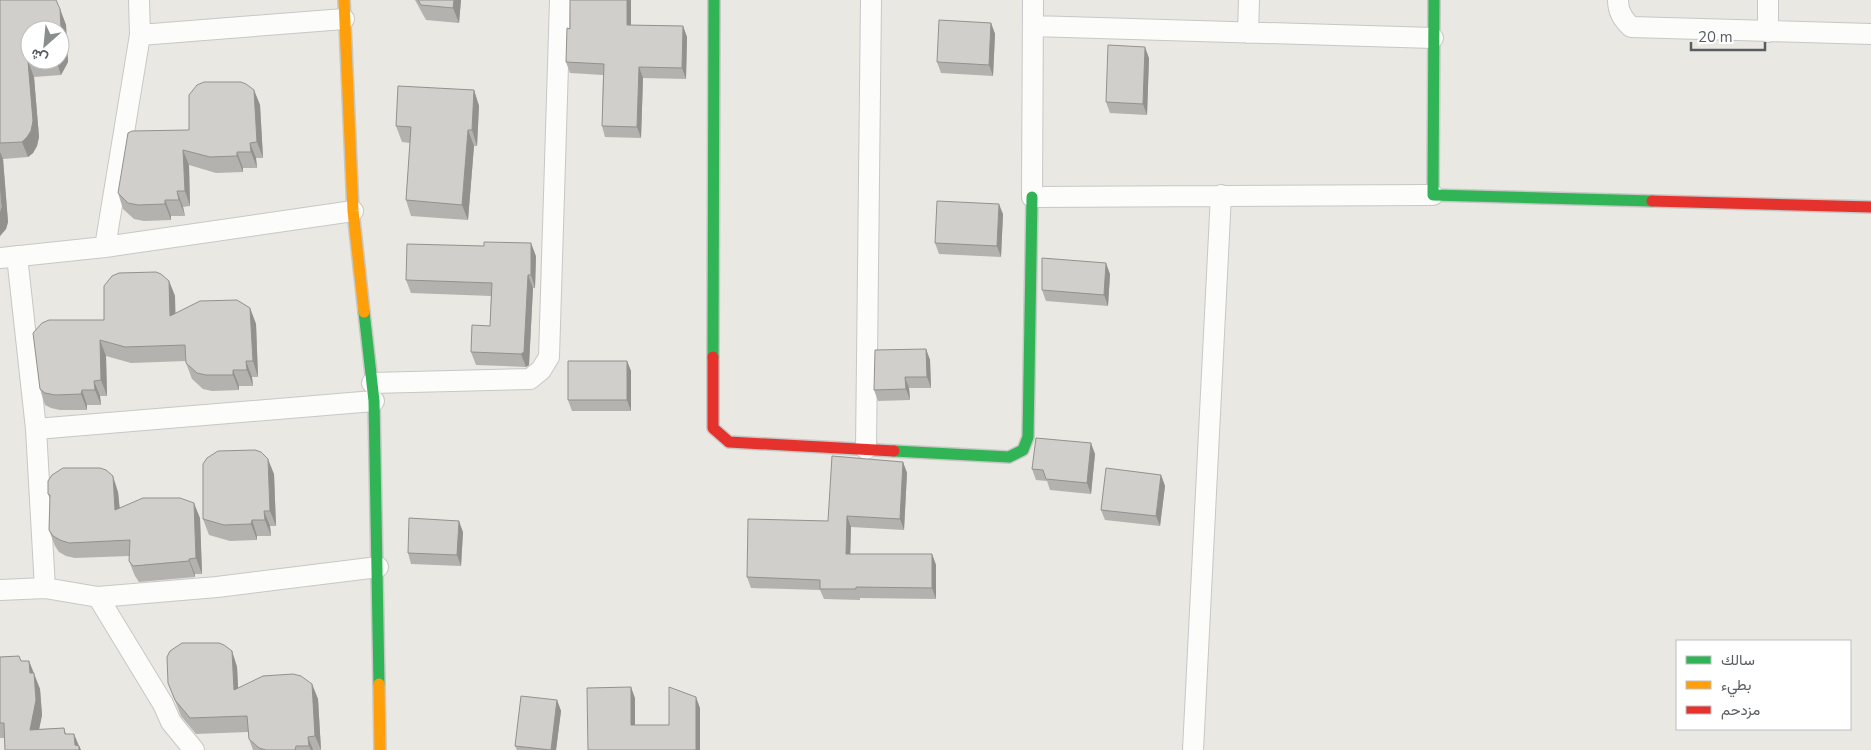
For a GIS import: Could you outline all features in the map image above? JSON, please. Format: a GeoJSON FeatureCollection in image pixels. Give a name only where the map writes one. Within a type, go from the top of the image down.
{"type":"FeatureCollection","features":[{"type":"Feature","properties":{"kind":"street"},"geometry":{"type":"LineString","coordinates":[[105,248],[140,34],[139,0]]}},
{"type":"Feature","properties":{"kind":"street"},"geometry":{"type":"LineString","coordinates":[[36,429],[373,392],[530,379],[541,370],[549,357],[560,0]]}},
{"type":"Feature","properties":{"kind":"street"},"geometry":{"type":"LineString","coordinates":[[714,0],[713,428],[729,442],[1009,457],[1023,450],[1028,437],[1033,0]]}},
{"type":"Feature","properties":{"kind":"street"},"geometry":{"type":"LineString","coordinates":[[866,449],[871,0]]}},
{"type":"Feature","properties":{"kind":"street"},"geometry":{"type":"LineString","coordinates":[[1248,33],[1249,0]]}},
{"type":"Feature","properties":{"kind":"street"},"geometry":{"type":"LineString","coordinates":[[1433,195],[1434,0]]}},
{"type":"Feature","properties":{"kind":"street"},"geometry":{"type":"LineString","coordinates":[[1618,0],[1618,8],[1623,20],[1631,27],[1871,34]]}},
{"type":"Feature","properties":{"kind":"street"},"geometry":{"type":"LineString","coordinates":[[1768,0],[1768,32]]}},
{"type":"Feature","properties":{"kind":"street"},"geometry":{"type":"LineString","coordinates":[[140,34],[344,9],[353,211],[373,392],[378,567],[380,750]]}},
{"type":"Feature","properties":{"kind":"street"},"geometry":{"type":"LineString","coordinates":[[1033,26],[1433,38]]}},
{"type":"Feature","properties":{"kind":"street"},"geometry":{"type":"LineString","coordinates":[[1193,750],[1221,195]]}},
{"type":"Feature","properties":{"kind":"street"},"geometry":{"type":"LineString","coordinates":[[1032,197],[1433,195],[1871,207]]}},
{"type":"Feature","properties":{"kind":"street"},"geometry":{"type":"LineString","coordinates":[[45,588],[36,429],[9,257],[105,248],[353,211]]}},
{"type":"Feature","properties":{"kind":"street"},"geometry":{"type":"LineString","coordinates":[[0,590],[45,588],[98,598],[378,567]]}},
{"type":"Feature","properties":{"kind":"street"},"geometry":{"type":"LineString","coordinates":[[98,598],[163,704],[171,722],[194,750]]}},
{"type":"Feature","properties":{"kind":"building"},"geometry":{"type":"Polygon","coordinates":[[[0,0],[56,0],[60,9],[61,20],[20,20],[20,70],[29,70],[33,121],[31,131],[22,142],[0,143],[0,0]]]}},
{"type":"Feature","properties":{"kind":"building"},"geometry":{"type":"Polygon","coordinates":[[[418,0],[454,0],[453,8],[421,5],[418,0]]]}},
{"type":"Feature","properties":{"kind":"building"},"geometry":{"type":"Polygon","coordinates":[[[570,0],[627,0],[627,25],[683,26],[682,68],[639,67],[637,127],[602,126],[604,64],[566,62],[567,28],[570,29],[570,0]]]}},
{"type":"Feature","properties":{"kind":"building"},"geometry":{"type":"Polygon","coordinates":[[[939,20],[991,23],[989,65],[937,62],[939,20]]]}},
{"type":"Feature","properties":{"kind":"building"},"geometry":{"type":"Polygon","coordinates":[[[1108,45],[1145,47],[1143,104],[1106,102],[1108,45]]]}},
{"type":"Feature","properties":{"kind":"building"},"geometry":{"type":"Polygon","coordinates":[[[204,82],[241,82],[254,90],[257,142],[250,143],[251,152],[237,152],[237,156],[210,157],[183,150],[185,191],[177,191],[179,200],[165,200],[165,204],[138,205],[128,203],[118,193],[128,133],[132,131],[189,130],[189,95],[197,85],[204,82]]]}},
{"type":"Feature","properties":{"kind":"building"},"geometry":{"type":"Polygon","coordinates":[[[398,86],[474,90],[472,130],[468,130],[462,205],[406,200],[411,127],[396,126],[398,86]]]}},
{"type":"Feature","properties":{"kind":"building"},"geometry":{"type":"Polygon","coordinates":[[[0,181],[2,207],[0,214],[0,181]]]}},
{"type":"Feature","properties":{"kind":"building"},"geometry":{"type":"Polygon","coordinates":[[[937,201],[999,204],[997,246],[935,243],[937,201]]]}},
{"type":"Feature","properties":{"kind":"building"},"geometry":{"type":"Polygon","coordinates":[[[484,242],[531,243],[531,275],[528,275],[524,352],[521,354],[471,352],[472,325],[490,326],[492,283],[406,280],[407,244],[484,246],[484,242]]]}},
{"type":"Feature","properties":{"kind":"building"},"geometry":{"type":"Polygon","coordinates":[[[1042,258],[1106,263],[1104,295],[1042,290],[1042,258]]]}},
{"type":"Feature","properties":{"kind":"building"},"geometry":{"type":"Polygon","coordinates":[[[156,272],[169,281],[170,316],[200,301],[237,300],[250,308],[253,361],[246,361],[247,370],[233,370],[233,375],[206,375],[197,373],[186,363],[185,345],[125,347],[100,340],[101,380],[94,381],[95,390],[82,390],[81,394],[55,395],[45,393],[40,389],[33,333],[42,323],[49,320],[104,320],[104,286],[112,276],[119,273],[156,272]]]}},
{"type":"Feature","properties":{"kind":"building"},"geometry":{"type":"Polygon","coordinates":[[[926,349],[927,377],[905,377],[906,389],[874,390],[875,350],[926,349]]]}},
{"type":"Feature","properties":{"kind":"building"},"geometry":{"type":"Polygon","coordinates":[[[568,361],[627,361],[627,400],[568,400],[568,361]]]}},
{"type":"Feature","properties":{"kind":"building"},"geometry":{"type":"Polygon","coordinates":[[[1036,438],[1091,443],[1087,483],[1046,479],[1043,470],[1032,469],[1036,438]]]}},
{"type":"Feature","properties":{"kind":"building"},"geometry":{"type":"Polygon","coordinates":[[[255,450],[261,452],[268,459],[270,511],[264,511],[265,520],[252,520],[251,524],[224,525],[203,519],[203,464],[207,458],[218,451],[255,450]]]}},
{"type":"Feature","properties":{"kind":"building"},"geometry":{"type":"Polygon","coordinates":[[[832,456],[903,462],[900,519],[847,516],[846,554],[932,554],[932,588],[856,587],[856,589],[820,589],[820,580],[747,577],[748,519],[828,521],[832,456]]]}},
{"type":"Feature","properties":{"kind":"building"},"geometry":{"type":"Polygon","coordinates":[[[63,468],[100,468],[106,470],[113,476],[115,510],[143,498],[180,498],[194,503],[196,558],[189,559],[189,561],[133,566],[129,561],[130,540],[69,543],[53,536],[49,530],[50,495],[48,494],[48,481],[52,475],[63,468]]]}},
{"type":"Feature","properties":{"kind":"building"},"geometry":{"type":"Polygon","coordinates":[[[1106,468],[1161,475],[1156,516],[1101,510],[1106,468]]]}},
{"type":"Feature","properties":{"kind":"building"},"geometry":{"type":"Polygon","coordinates":[[[409,518],[459,521],[457,555],[408,553],[409,518]]]}},
{"type":"Feature","properties":{"kind":"building"},"geometry":{"type":"Polygon","coordinates":[[[182,643],[219,643],[232,651],[234,690],[263,676],[293,674],[301,676],[312,684],[315,736],[308,737],[309,746],[296,746],[295,750],[266,750],[259,748],[249,739],[247,716],[190,718],[175,700],[168,683],[167,657],[170,651],[182,643]]]}},
{"type":"Feature","properties":{"kind":"building"},"geometry":{"type":"Polygon","coordinates":[[[19,656],[21,661],[29,661],[30,673],[34,673],[36,700],[30,730],[64,728],[65,734],[74,734],[75,745],[79,746],[79,750],[5,750],[4,723],[0,723],[0,657],[19,656]]]}},
{"type":"Feature","properties":{"kind":"building"},"geometry":{"type":"Polygon","coordinates":[[[631,687],[631,725],[669,725],[669,687],[696,697],[696,750],[588,750],[587,688],[631,687]]]}},
{"type":"Feature","properties":{"kind":"building"},"geometry":{"type":"Polygon","coordinates":[[[521,696],[557,700],[551,750],[515,746],[521,696]]]}},
{"type":"Feature","properties":{"kind":"traffic: fast"},"geometry":{"type":"LineString","coordinates":[[713,357],[714,0]]}},
{"type":"Feature","properties":{"kind":"traffic: fast"},"geometry":{"type":"LineString","coordinates":[[1434,0],[1433,195],[1652,201]]}},
{"type":"Feature","properties":{"kind":"traffic: fast"},"geometry":{"type":"LineString","coordinates":[[894,451],[1009,457],[1023,450],[1028,437],[1032,197]]}},
{"type":"Feature","properties":{"kind":"traffic: fast"},"geometry":{"type":"LineString","coordinates":[[364,312],[374,401],[379,684]]}},
{"type":"Feature","properties":{"kind":"traffic: slow"},"geometry":{"type":"LineString","coordinates":[[344,0],[353,211],[364,312]]}},
{"type":"Feature","properties":{"kind":"traffic: slow"},"geometry":{"type":"LineString","coordinates":[[379,684],[380,750]]}},
{"type":"Feature","properties":{"kind":"traffic: jam"},"geometry":{"type":"LineString","coordinates":[[1652,201],[1871,207]]}},
{"type":"Feature","properties":{"kind":"traffic: jam"},"geometry":{"type":"LineString","coordinates":[[713,357],[713,428],[729,442],[894,451]]}}]}
